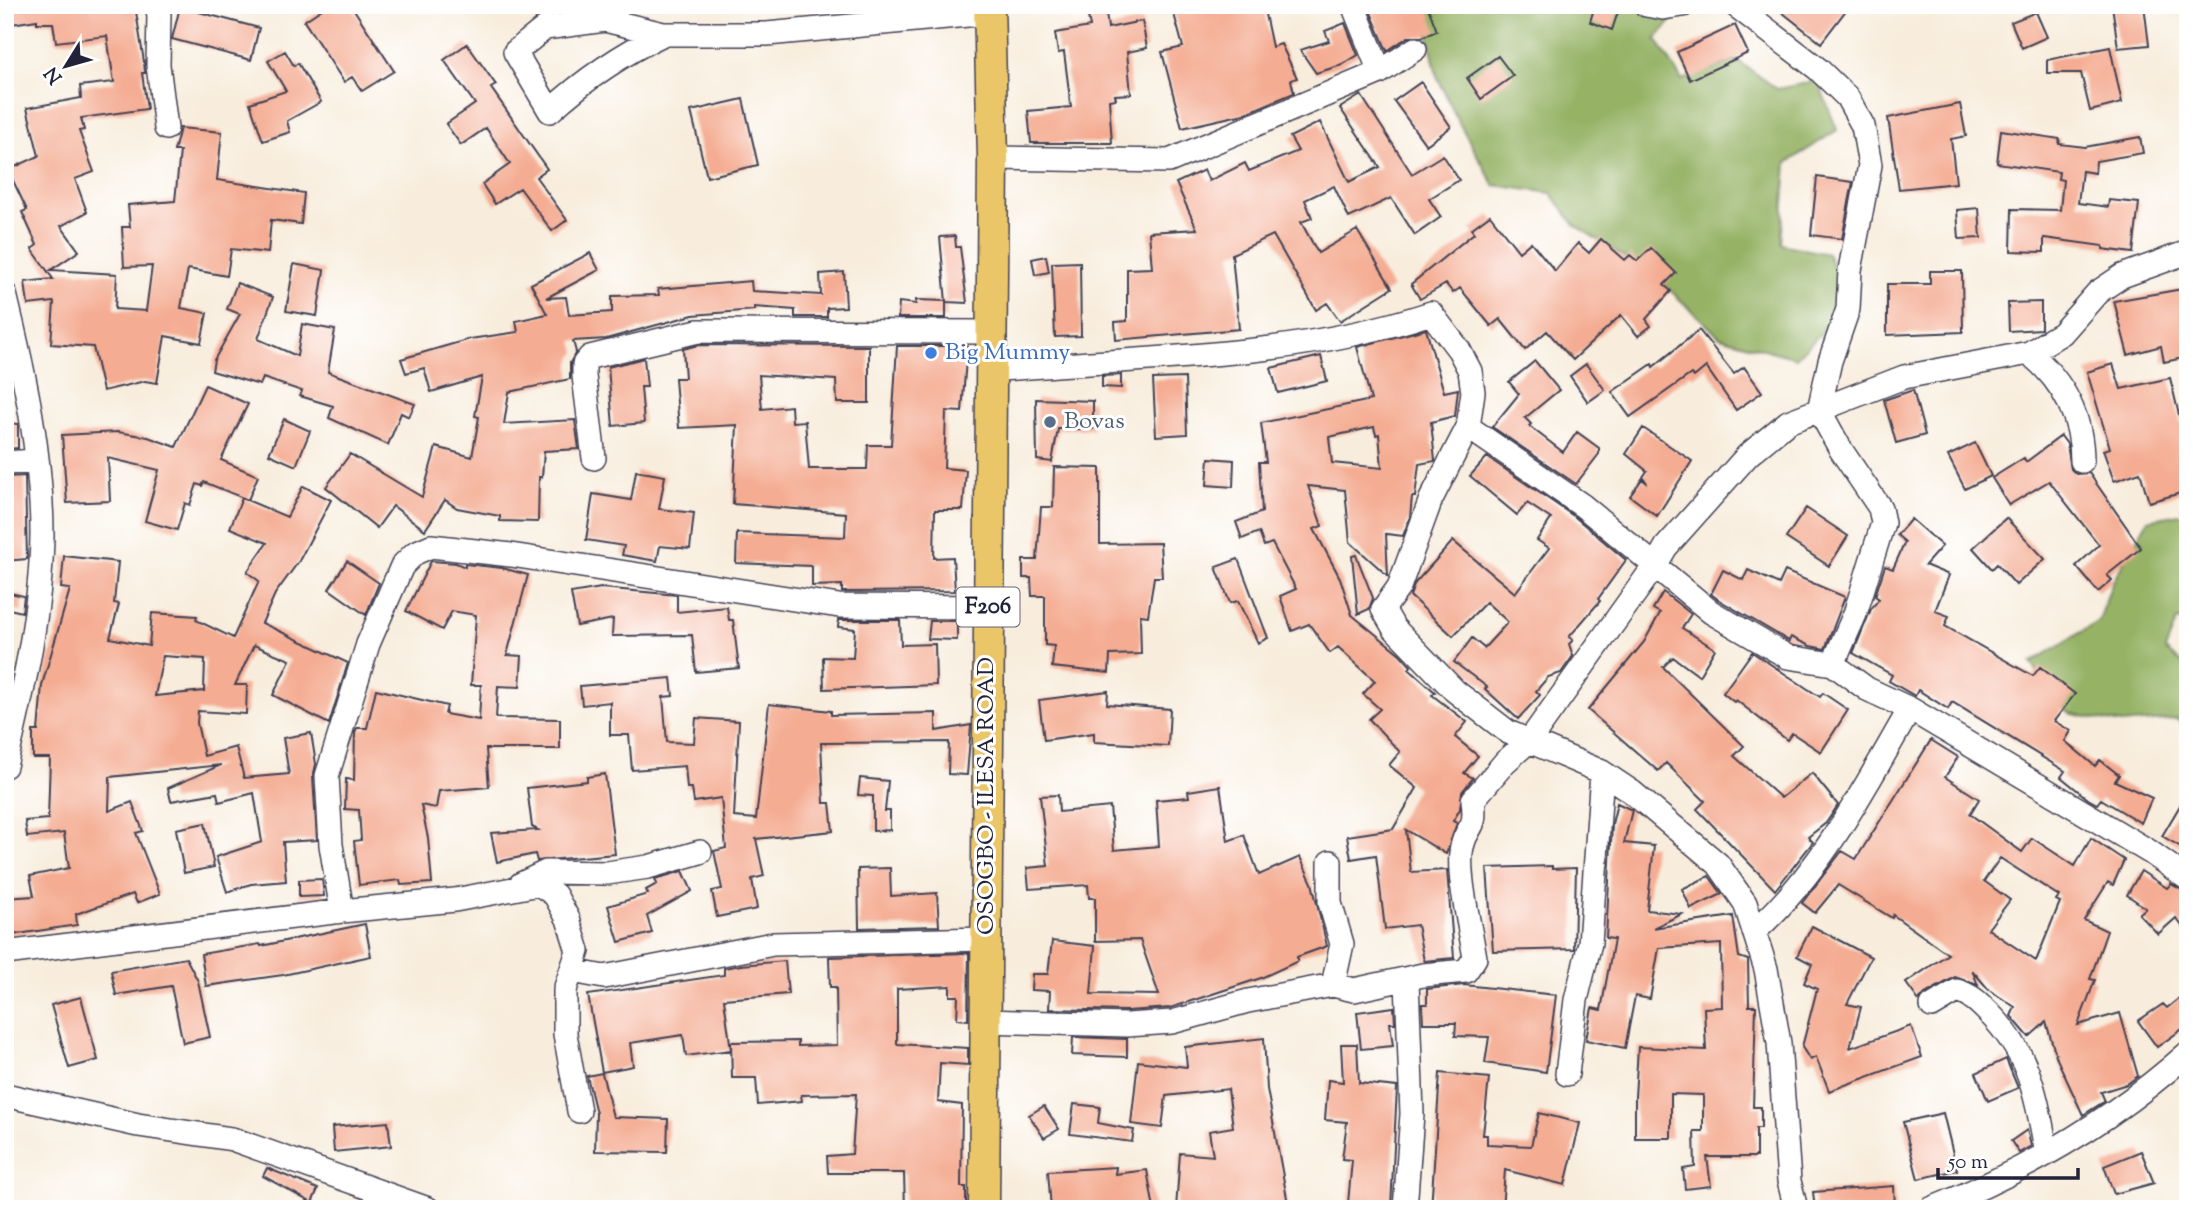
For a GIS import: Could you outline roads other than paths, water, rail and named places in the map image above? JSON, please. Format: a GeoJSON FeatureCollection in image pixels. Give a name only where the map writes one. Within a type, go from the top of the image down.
{"type":"FeatureCollection","features":[{"type":"Feature","properties":{"kind":"main road","name":"OSOGBO - ILESA ROAD"},"geometry":{"type":"LineString","coordinates":[[984,1209],[993,158],[989,9]]}},
{"type":"Feature","properties":{"kind":"street"},"geometry":{"type":"LineString","coordinates":[[1353,5],[1380,72]]}},
{"type":"Feature","properties":{"kind":"street"},"geometry":{"type":"LineString","coordinates":[[1646,5],[1664,8],[1683,5]]}},
{"type":"Feature","properties":{"kind":"street"},"geometry":{"type":"LineString","coordinates":[[1735,5],[1818,69],[1847,97],[1863,126],[1870,165],[1850,270],[1848,309],[1830,361],[1819,410],[1841,450],[1880,508],[1883,523],[1855,614],[1833,664]]}},
{"type":"Feature","properties":{"kind":"street"},"geometry":{"type":"LineString","coordinates":[[160,8],[158,65],[166,128]]}},
{"type":"Feature","properties":{"kind":"street"},"geometry":{"type":"LineString","coordinates":[[663,34],[626,52],[586,78],[550,111],[515,52],[545,28],[605,20],[663,34],[767,34],[989,9]]}},
{"type":"Feature","properties":{"kind":"street"},"geometry":{"type":"LineString","coordinates":[[993,158],[1169,161],[1380,72],[1415,48]]}},
{"type":"Feature","properties":{"kind":"street"},"geometry":{"type":"LineString","coordinates":[[984,1021],[1127,1024],[1172,1022],[1248,1002],[1333,985],[1354,990],[1423,975],[1466,971],[1473,965],[1475,958],[1461,866],[1462,846],[1476,822],[1473,800],[1505,762],[1530,740],[1657,564],[1666,547],[1748,455],[1788,422],[1904,377],[2029,353],[2055,338],[2098,292],[2122,276],[2188,252]]}},
{"type":"Feature","properties":{"kind":"street"},"geometry":{"type":"LineString","coordinates":[[5,294],[20,356],[36,461],[42,535],[34,622],[5,766]]}},
{"type":"Feature","properties":{"kind":"street"},"geometry":{"type":"LineString","coordinates":[[992,370],[1259,351],[1394,325],[1431,313],[1459,349],[1470,371],[1473,393],[1468,427],[1431,499],[1399,587],[1383,609],[1394,628],[1455,691],[1508,732],[1602,772],[1632,792],[1718,864],[1745,903],[1774,1007],[1783,1077],[1788,1170],[1796,1209]]}},
{"type":"Feature","properties":{"kind":"street"},"geometry":{"type":"LineString","coordinates":[[594,458],[584,376],[584,364],[590,357],[698,331],[990,332]]}},
{"type":"Feature","properties":{"kind":"street"},"geometry":{"type":"LineString","coordinates":[[2029,353],[2046,367],[2077,417],[2082,461]]}},
{"type":"Feature","properties":{"kind":"street"},"geometry":{"type":"LineString","coordinates":[[1468,427],[1584,506],[1657,564],[1685,592],[1754,639],[1788,657],[1833,664],[1867,689],[1910,709],[2150,852],[2188,879]]}},
{"type":"Feature","properties":{"kind":"street"},"geometry":{"type":"LineString","coordinates":[[5,463],[36,461]]}},
{"type":"Feature","properties":{"kind":"street"},"geometry":{"type":"LineString","coordinates":[[342,911],[331,845],[327,776],[368,644],[402,566],[415,553],[431,545],[839,606],[988,607]]}},
{"type":"Feature","properties":{"kind":"street"},"geometry":{"type":"LineString","coordinates":[[1754,932],[1781,907],[1812,870],[1910,709]]}},
{"type":"Feature","properties":{"kind":"street"},"geometry":{"type":"LineString","coordinates":[[1505,762],[1503,746],[1508,732]]}},
{"type":"Feature","properties":{"kind":"street"},"geometry":{"type":"LineString","coordinates":[[1567,1074],[1576,1000],[1590,943],[1602,772]]}},
{"type":"Feature","properties":{"kind":"street"},"geometry":{"type":"LineString","coordinates":[[515,887],[546,872],[607,873],[648,867],[700,852]]}},
{"type":"Feature","properties":{"kind":"street"},"geometry":{"type":"LineString","coordinates":[[1330,862],[1330,903],[1342,944],[1333,985]]}},
{"type":"Feature","properties":{"kind":"street"},"geometry":{"type":"LineString","coordinates":[[5,953],[342,911],[455,900],[538,884],[555,895],[568,919],[578,951],[565,990],[565,1034],[579,1111]]}},
{"type":"Feature","properties":{"kind":"street"},"geometry":{"type":"LineString","coordinates":[[572,971],[604,977],[773,944],[986,939]]}},
{"type":"Feature","properties":{"kind":"street"},"geometry":{"type":"LineString","coordinates":[[1405,1209],[1412,1114],[1407,980]]}},
{"type":"Feature","properties":{"kind":"street"},"geometry":{"type":"LineString","coordinates":[[1932,1006],[1957,991],[1965,993],[1996,1020],[2021,1052],[2032,1080],[2047,1154]]}},
{"type":"Feature","properties":{"kind":"street"},"geometry":{"type":"LineString","coordinates":[[1931,1209],[1971,1193],[2047,1154],[2113,1112],[2188,1053]]}},
{"type":"Feature","properties":{"kind":"street"},"geometry":{"type":"LineString","coordinates":[[5,1095],[138,1125],[232,1139],[428,1209]]}},
{"type":"Feature","properties":{"kind":"place","name":"Big Mummy"},"geometry":{"type":"Point","coordinates":[931,353]}},
{"type":"Feature","properties":{"kind":"place","name":"Bovas"},"geometry":{"type":"Point","coordinates":[1050,422]}}]}
